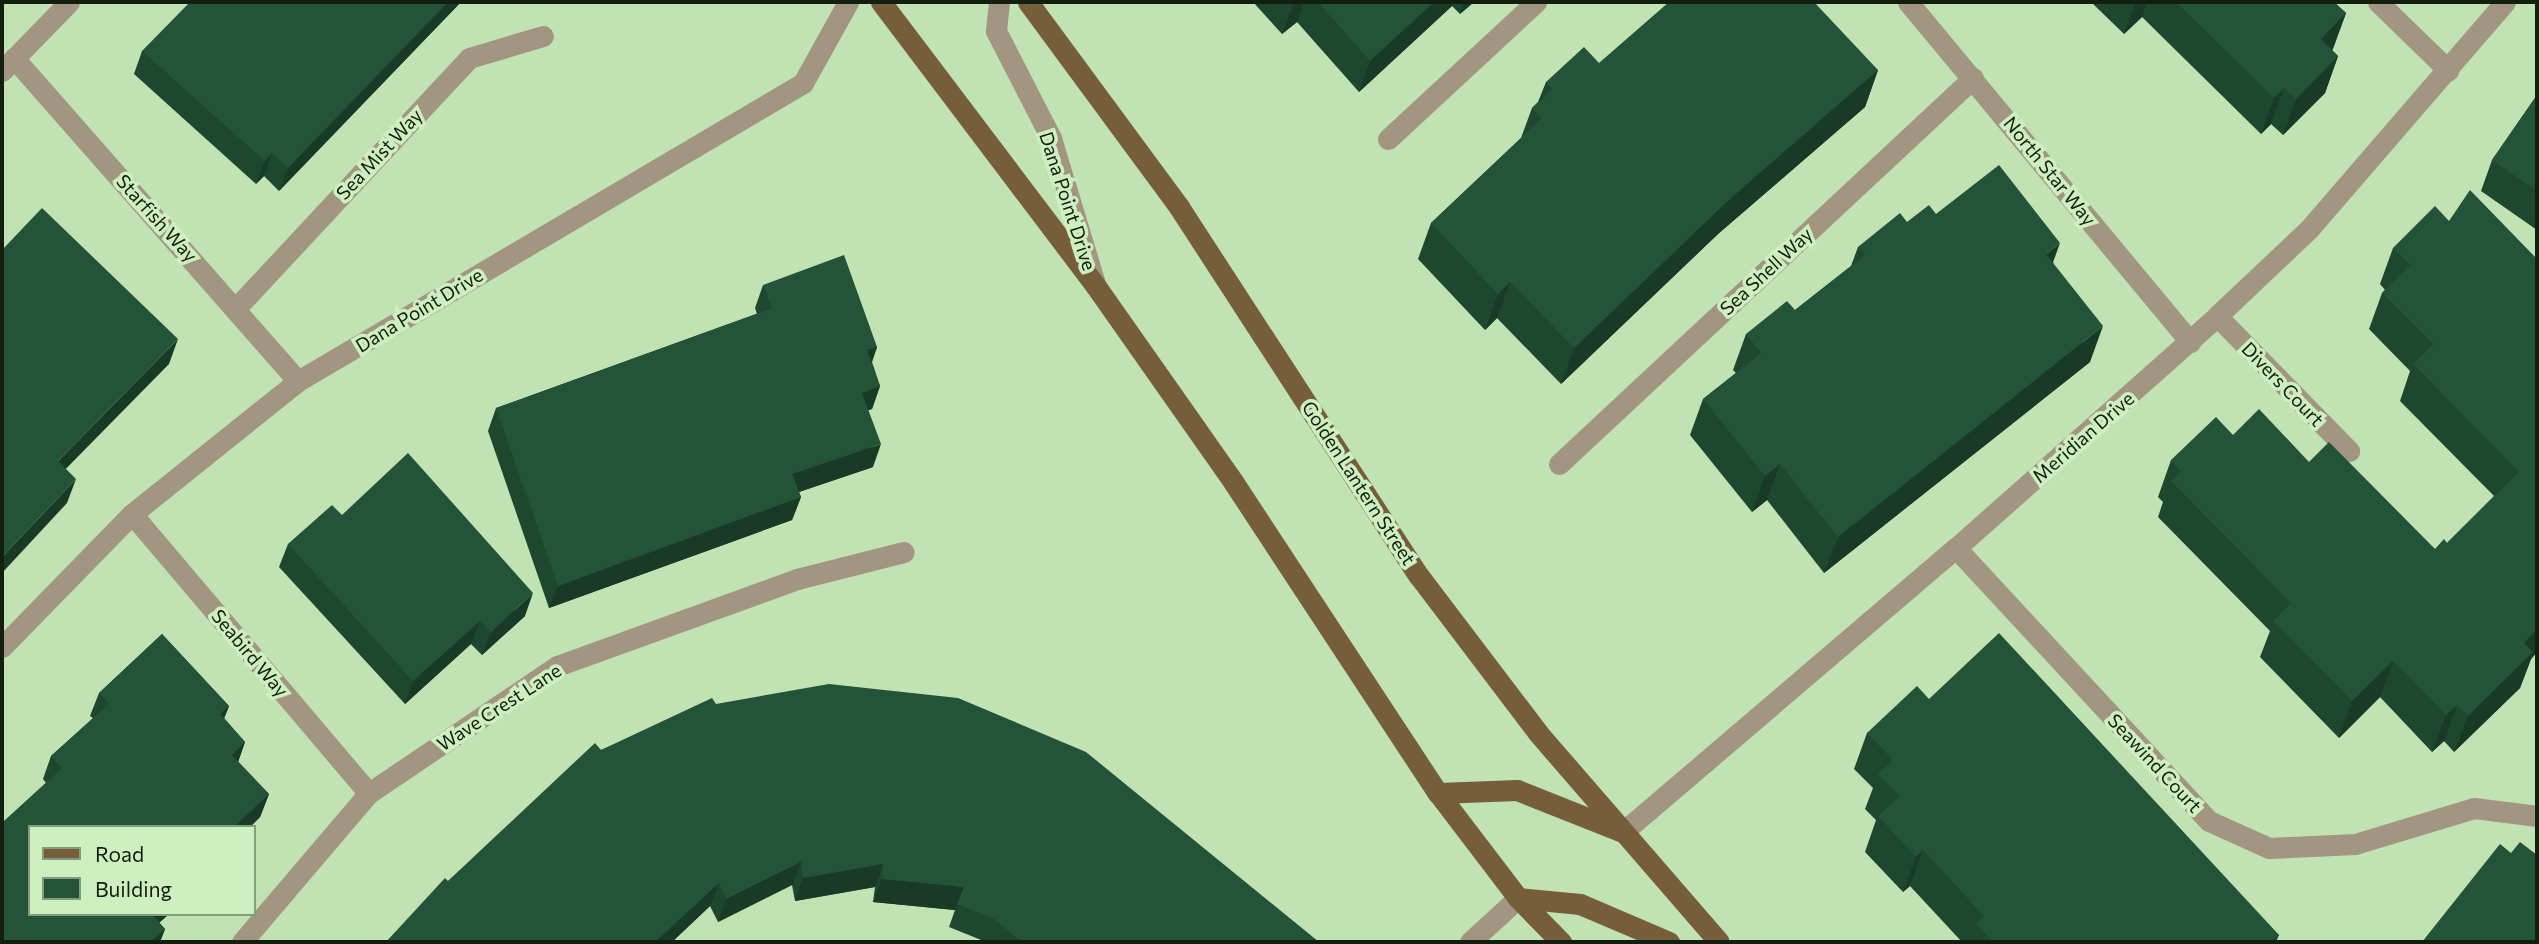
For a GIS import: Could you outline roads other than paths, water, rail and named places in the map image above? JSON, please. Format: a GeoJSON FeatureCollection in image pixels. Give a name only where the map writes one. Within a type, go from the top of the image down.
{"type":"FeatureCollection","features":[{"type":"Feature","properties":{"kind":"main road"},"geometry":{"type":"LineString","coordinates":[[881,2],[1095,285],[1234,483],[1438,793],[1518,898],[1561,942]]}},
{"type":"Feature","properties":{"kind":"main road","name":"Golden Lantern Street"},"geometry":{"type":"LineString","coordinates":[[1028,2],[1179,207],[1419,576],[1538,733],[1719,942]]}},
{"type":"Feature","properties":{"kind":"main road"},"geometry":{"type":"LineString","coordinates":[[1438,793],[1517,790],[1623,832]]}},
{"type":"Feature","properties":{"kind":"main road"},"geometry":{"type":"LineString","coordinates":[[1518,898],[1580,904],[1669,942]]}},
{"type":"Feature","properties":{"kind":"street"},"geometry":{"type":"LineString","coordinates":[[8,64],[69,2]]}},
{"type":"Feature","properties":{"kind":"street","name":"Dana Point Drive"},"geometry":{"type":"LineString","coordinates":[[2,647],[132,513],[298,381],[803,83],[848,2]]}},
{"type":"Feature","properties":{"kind":"street","name":"Dana Point Drive"},"geometry":{"type":"LineString","coordinates":[[999,2],[996,31],[1052,138],[1095,285]]}},
{"type":"Feature","properties":{"kind":"street"},"geometry":{"type":"LineString","coordinates":[[1388,139],[1536,2]]}},
{"type":"Feature","properties":{"kind":"street","name":"North Star Way"},"geometry":{"type":"LineString","coordinates":[[1908,2],[2190,342]]}},
{"type":"Feature","properties":{"kind":"street"},"geometry":{"type":"LineString","coordinates":[[2378,2],[2448,70]]}},
{"type":"Feature","properties":{"kind":"street","name":"Meridian Drive"},"geometry":{"type":"LineString","coordinates":[[1623,832],[1956,548],[2190,342],[2309,229],[2505,2]]}},
{"type":"Feature","properties":{"kind":"street","name":"Sea Mist Way"},"geometry":{"type":"LineString","coordinates":[[237,307],[469,58],[544,36]]}},
{"type":"Feature","properties":{"kind":"street","name":"Starfish Way"},"geometry":{"type":"LineString","coordinates":[[8,64],[237,307],[298,381]]}},
{"type":"Feature","properties":{"kind":"street","name":"Sea Shell Way"},"geometry":{"type":"LineString","coordinates":[[1559,464],[1973,78]]}},
{"type":"Feature","properties":{"kind":"street","name":"Divers Court"},"geometry":{"type":"LineString","coordinates":[[2217,316],[2349,451]]}},
{"type":"Feature","properties":{"kind":"street","name":"Seabird Way"},"geometry":{"type":"LineString","coordinates":[[132,513],[369,793]]}},
{"type":"Feature","properties":{"kind":"street","name":"Seawind Court"},"geometry":{"type":"LineString","coordinates":[[1956,548],[2210,821],[2269,848],[2355,844],[2474,808],[2537,816]]}},
{"type":"Feature","properties":{"kind":"street","name":"Wave Crest Lane"},"geometry":{"type":"LineString","coordinates":[[242,942],[369,793],[557,666],[797,579],[904,552]]}},
{"type":"Feature","properties":{"kind":"street"},"geometry":{"type":"LineString","coordinates":[[1470,942],[1518,898]]}}]}
